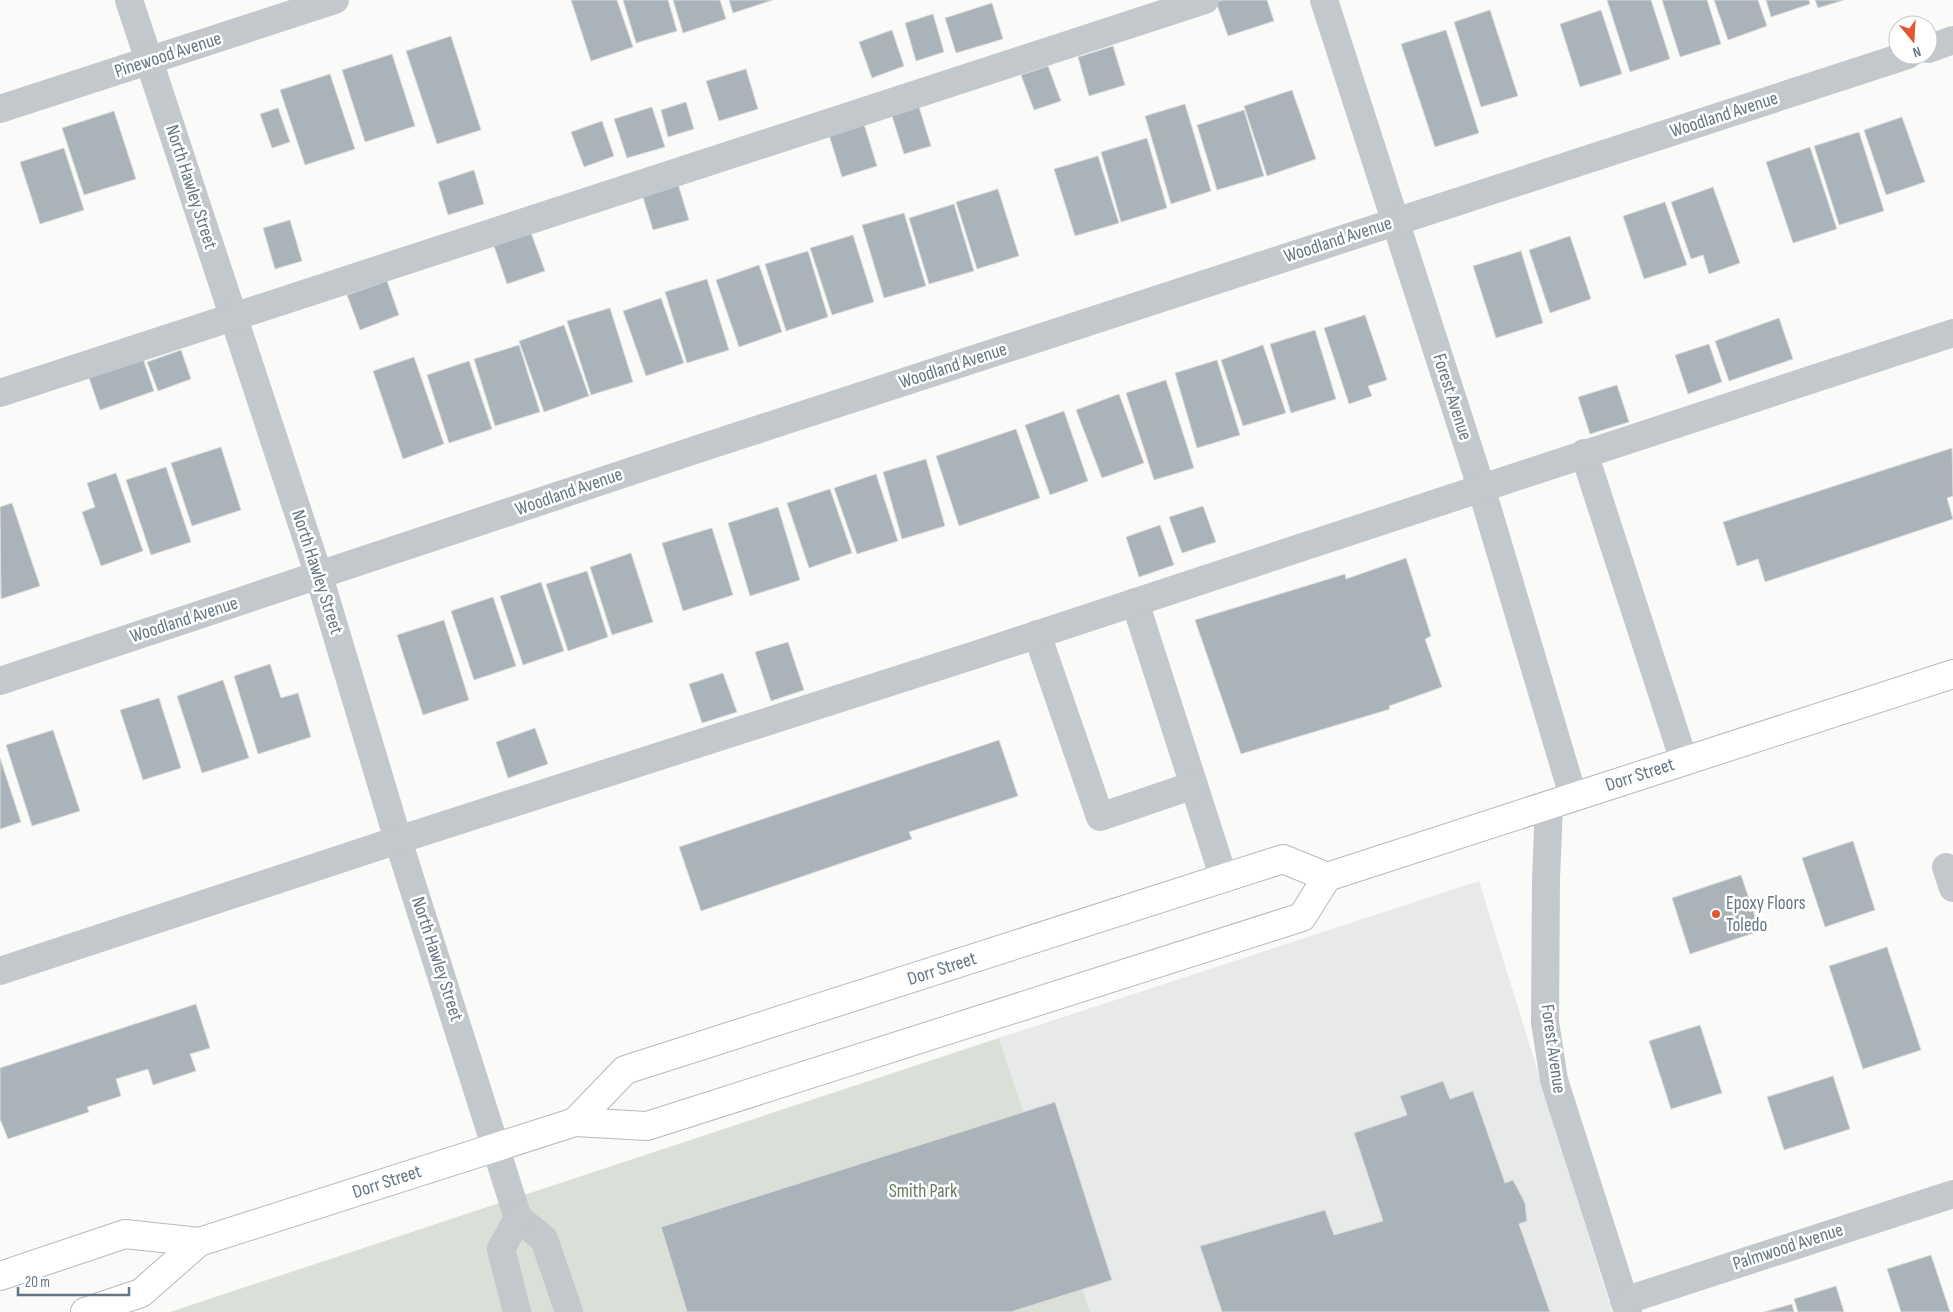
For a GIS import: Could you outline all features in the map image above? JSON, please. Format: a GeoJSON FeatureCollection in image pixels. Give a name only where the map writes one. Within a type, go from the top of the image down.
{"type":"FeatureCollection","features":[{"type":"Feature","properties":{"kind":"main road","name":"Dorr Street"},"geometry":{"type":"LineString","coordinates":[[0,1276],[126,1234],[198,1242],[575,1122],[647,1126],[1302,917],[1327,877],[1953,674]]}},
{"type":"Feature","properties":{"kind":"main road","name":"Dorr Street"},"geometry":{"type":"LineString","coordinates":[[575,1122],[625,1070],[1283,859],[1327,877]]}},
{"type":"Feature","properties":{"kind":"main road","name":"Dorr Street"},"geometry":{"type":"LineString","coordinates":[[85,1312],[141,1293],[198,1242]]}},
{"type":"Feature","properties":{"kind":"street","name":"North Hawley Street"},"geometry":{"type":"LineString","coordinates":[[129,0],[319,576],[398,840],[518,1218]]}},
{"type":"Feature","properties":{"kind":"street","name":"Pinewood Avenue"},"geometry":{"type":"LineString","coordinates":[[0,109],[335,0]]}},
{"type":"Feature","properties":{"kind":"street"},"geometry":{"type":"LineString","coordinates":[[0,393],[1205,0]]}},
{"type":"Feature","properties":{"kind":"street","name":"Forest Avenue"},"geometry":{"type":"LineString","coordinates":[[1324,0],[1481,487],[1561,801],[1546,879],[1545,1022],[1554,1080],[1626,1307]]}},
{"type":"Feature","properties":{"kind":"street"},"geometry":{"type":"LineString","coordinates":[[1938,45],[1953,40]]}},
{"type":"Feature","properties":{"kind":"street","name":"Woodland Avenue"},"geometry":{"type":"LineString","coordinates":[[0,681],[704,447],[1888,62]]}},
{"type":"Feature","properties":{"kind":"street"},"geometry":{"type":"LineString","coordinates":[[0,971],[398,840],[1135,602],[1953,333]]}},
{"type":"Feature","properties":{"kind":"street"},"geometry":{"type":"LineString","coordinates":[[1584,453],[1684,761]]}},
{"type":"Feature","properties":{"kind":"street"},"geometry":{"type":"LineString","coordinates":[[1135,602],[1224,879]]}},
{"type":"Feature","properties":{"kind":"street"},"geometry":{"type":"LineString","coordinates":[[1037,634],[1100,816],[1194,785]]}},
{"type":"Feature","properties":{"kind":"street","name":"Palmwood Avenue"},"geometry":{"type":"LineString","coordinates":[[1626,1307],[1953,1194]]}},
{"type":"Feature","properties":{"kind":"street"},"geometry":{"type":"LineString","coordinates":[[517,1312],[501,1249],[518,1218],[544,1239],[569,1312]]}},
{"type":"Feature","properties":{"kind":"shaded area"},"geometry":{"type":"Polygon","coordinates":[[[1479,881],[1612,1312],[1090,1312],[999,1038],[1479,881]]]}},
{"type":"Feature","properties":{"kind":"green space","name":"Smith Park"},"geometry":{"type":"Polygon","coordinates":[[[999,1038],[1090,1312],[170,1312],[999,1038]]]}},
{"type":"Feature","properties":{"kind":"building"},"geometry":{"type":"Polygon","coordinates":[[[571,0],[617,0],[633,47],[591,61],[571,0]]]}},
{"type":"Feature","properties":{"kind":"building"},"geometry":{"type":"Polygon","coordinates":[[[623,0],[668,0],[677,31],[636,43],[623,0]]]}},
{"type":"Feature","properties":{"kind":"building"},"geometry":{"type":"Polygon","coordinates":[[[673,0],[720,0],[726,19],[683,33],[673,0]]]}},
{"type":"Feature","properties":{"kind":"building"},"geometry":{"type":"Polygon","coordinates":[[[729,0],[773,0],[733,13],[729,0]]]}},
{"type":"Feature","properties":{"kind":"building"},"geometry":{"type":"Polygon","coordinates":[[[1222,0],[1267,0],[1274,21],[1228,36],[1216,2],[1222,0]]]}},
{"type":"Feature","properties":{"kind":"building"},"geometry":{"type":"Polygon","coordinates":[[[1607,0],[1651,0],[1670,59],[1630,72],[1607,0]]]}},
{"type":"Feature","properties":{"kind":"building"},"geometry":{"type":"Polygon","coordinates":[[[1662,0],[1707,0],[1721,44],[1680,57],[1662,0]]]}},
{"type":"Feature","properties":{"kind":"building"},"geometry":{"type":"Polygon","coordinates":[[[1714,0],[1758,0],[1767,26],[1728,40],[1714,0]]]}},
{"type":"Feature","properties":{"kind":"building"},"geometry":{"type":"Polygon","coordinates":[[[1766,0],[1809,0],[1810,4],[1771,17],[1766,0]]]}},
{"type":"Feature","properties":{"kind":"building"},"geometry":{"type":"Polygon","coordinates":[[[1815,0],[1844,0],[1818,8],[1815,0]]]}},
{"type":"Feature","properties":{"kind":"building"},"geometry":{"type":"Polygon","coordinates":[[[992,3],[1003,39],[956,53],[945,18],[992,3]]]}},
{"type":"Feature","properties":{"kind":"building"},"geometry":{"type":"Polygon","coordinates":[[[1490,10],[1518,96],[1481,107],[1454,22],[1490,10]]]}},
{"type":"Feature","properties":{"kind":"building"},"geometry":{"type":"Polygon","coordinates":[[[1601,10],[1622,74],[1580,87],[1560,24],[1601,10]]]}},
{"type":"Feature","properties":{"kind":"building"},"geometry":{"type":"Polygon","coordinates":[[[933,14],[944,52],[916,61],[905,23],[933,14]]]}},
{"type":"Feature","properties":{"kind":"building"},"geometry":{"type":"Polygon","coordinates":[[[892,30],[904,66],[872,78],[859,42],[892,30]]]}},
{"type":"Feature","properties":{"kind":"building"},"geometry":{"type":"Polygon","coordinates":[[[1446,30],[1479,133],[1435,147],[1401,44],[1446,30]]]}},
{"type":"Feature","properties":{"kind":"building"},"geometry":{"type":"Polygon","coordinates":[[[451,36],[481,130],[437,144],[406,51],[451,36]]]}},
{"type":"Feature","properties":{"kind":"building"},"geometry":{"type":"Polygon","coordinates":[[[1113,46],[1125,85],[1089,96],[1078,57],[1113,46]]]}},
{"type":"Feature","properties":{"kind":"building"},"geometry":{"type":"Polygon","coordinates":[[[392,54],[415,126],[365,142],[342,70],[392,54]]]}},
{"type":"Feature","properties":{"kind":"building"},"geometry":{"type":"Polygon","coordinates":[[[1048,66],[1061,101],[1034,110],[1021,75],[1048,66]]]}},
{"type":"Feature","properties":{"kind":"building"},"geometry":{"type":"Polygon","coordinates":[[[746,69],[758,109],[719,121],[706,81],[746,69]]]}},
{"type":"Feature","properties":{"kind":"building"},"geometry":{"type":"Polygon","coordinates":[[[330,74],[355,149],[305,165],[280,90],[330,74]]]}},
{"type":"Feature","properties":{"kind":"building"},"geometry":{"type":"Polygon","coordinates":[[[1292,90],[1316,159],[1267,176],[1244,106],[1292,90]]]}},
{"type":"Feature","properties":{"kind":"building"},"geometry":{"type":"Polygon","coordinates":[[[686,102],[694,129],[668,137],[661,110],[686,102]]]}},
{"type":"Feature","properties":{"kind":"building"},"geometry":{"type":"Polygon","coordinates":[[[1185,104],[1211,191],[1171,204],[1145,116],[1185,104]]]}},
{"type":"Feature","properties":{"kind":"building"},"geometry":{"type":"Polygon","coordinates":[[[652,107],[665,147],[627,158],[614,119],[652,107]]]}},
{"type":"Feature","properties":{"kind":"building"},"geometry":{"type":"Polygon","coordinates":[[[919,107],[931,146],[904,154],[892,116],[919,107]]]}},
{"type":"Feature","properties":{"kind":"building"},"geometry":{"type":"Polygon","coordinates":[[[278,108],[290,142],[272,148],[260,114],[278,108]]]}},
{"type":"Feature","properties":{"kind":"building"},"geometry":{"type":"Polygon","coordinates":[[[1244,110],[1264,176],[1217,190],[1197,125],[1244,110]]]}},
{"type":"Feature","properties":{"kind":"building"},"geometry":{"type":"Polygon","coordinates":[[[114,111],[136,179],[84,195],[62,128],[114,111]]]}},
{"type":"Feature","properties":{"kind":"building"},"geometry":{"type":"Polygon","coordinates":[[[1902,117],[1925,182],[1886,195],[1864,130],[1902,117]]]}},
{"type":"Feature","properties":{"kind":"building"},"geometry":{"type":"Polygon","coordinates":[[[602,121],[614,156],[584,167],[571,132],[602,121]]]}},
{"type":"Feature","properties":{"kind":"building"},"geometry":{"type":"Polygon","coordinates":[[[864,124],[877,166],[842,177],[829,135],[864,124]]]}},
{"type":"Feature","properties":{"kind":"building"},"geometry":{"type":"Polygon","coordinates":[[[1859,132],[1884,211],[1839,225],[1814,146],[1859,132]]]}},
{"type":"Feature","properties":{"kind":"building"},"geometry":{"type":"Polygon","coordinates":[[[1147,138],[1167,208],[1121,222],[1101,152],[1147,138]]]}},
{"type":"Feature","properties":{"kind":"building"},"geometry":{"type":"Polygon","coordinates":[[[1810,147],[1837,229],[1793,243],[1766,162],[1810,147]]]}},
{"type":"Feature","properties":{"kind":"building"},"geometry":{"type":"Polygon","coordinates":[[[64,148],[84,210],[40,224],[20,162],[64,148]]]}},
{"type":"Feature","properties":{"kind":"building"},"geometry":{"type":"Polygon","coordinates":[[[1098,156],[1119,223],[1075,236],[1054,169],[1098,156]]]}},
{"type":"Feature","properties":{"kind":"building"},"geometry":{"type":"Polygon","coordinates":[[[474,170],[484,204],[448,215],[438,182],[474,170]]]}},
{"type":"Feature","properties":{"kind":"building"},"geometry":{"type":"Polygon","coordinates":[[[678,184],[689,220],[653,230],[642,194],[678,184]]]}},
{"type":"Feature","properties":{"kind":"building"},"geometry":{"type":"Polygon","coordinates":[[[1713,187],[1740,263],[1709,274],[1703,255],[1691,259],[1671,202],[1713,187]]]}},
{"type":"Feature","properties":{"kind":"building"},"geometry":{"type":"Polygon","coordinates":[[[998,189],[1019,256],[977,269],[956,202],[998,189]]]}},
{"type":"Feature","properties":{"kind":"building"},"geometry":{"type":"Polygon","coordinates":[[[1665,202],[1687,265],[1644,279],[1623,216],[1665,202]]]}},
{"type":"Feature","properties":{"kind":"building"},"geometry":{"type":"Polygon","coordinates":[[[954,204],[974,271],[929,284],[909,218],[954,204]]]}},
{"type":"Feature","properties":{"kind":"building"},"geometry":{"type":"Polygon","coordinates":[[[904,213],[926,286],[884,298],[862,225],[904,213]]]}},
{"type":"Feature","properties":{"kind":"building"},"geometry":{"type":"Polygon","coordinates":[[[290,220],[302,261],[275,269],[263,228],[290,220]]]}},
{"type":"Feature","properties":{"kind":"building"},"geometry":{"type":"Polygon","coordinates":[[[531,233],[545,271],[507,284],[494,246],[531,233]]]}},
{"type":"Feature","properties":{"kind":"building"},"geometry":{"type":"Polygon","coordinates":[[[853,235],[874,302],[832,315],[810,248],[853,235]]]}},
{"type":"Feature","properties":{"kind":"building"},"geometry":{"type":"Polygon","coordinates":[[[1570,236],[1591,299],[1550,313],[1529,250],[1570,236]]]}},
{"type":"Feature","properties":{"kind":"building"},"geometry":{"type":"Polygon","coordinates":[[[808,251],[828,317],[786,331],[765,264],[808,251]]]}},
{"type":"Feature","properties":{"kind":"building"},"geometry":{"type":"Polygon","coordinates":[[[1521,251],[1543,323],[1496,338],[1473,266],[1521,251]]]}},
{"type":"Feature","properties":{"kind":"building"},"geometry":{"type":"Polygon","coordinates":[[[759,265],[782,332],[739,347],[716,280],[759,265]]]}},
{"type":"Feature","properties":{"kind":"building"},"geometry":{"type":"Polygon","coordinates":[[[707,279],[729,350],[687,363],[665,292],[707,279]]]}},
{"type":"Feature","properties":{"kind":"building"},"geometry":{"type":"Polygon","coordinates":[[[387,281],[399,315],[360,330],[347,295],[387,281]]]}},
{"type":"Feature","properties":{"kind":"building"},"geometry":{"type":"Polygon","coordinates":[[[661,298],[684,363],[646,376],[623,311],[661,298]]]}},
{"type":"Feature","properties":{"kind":"building"},"geometry":{"type":"Polygon","coordinates":[[[610,308],[633,382],[591,395],[567,321],[610,308]]]}},
{"type":"Feature","properties":{"kind":"building"},"geometry":{"type":"Polygon","coordinates":[[[1365,315],[1387,380],[1368,386],[1372,396],[1349,404],[1324,328],[1365,315]]]}},
{"type":"Feature","properties":{"kind":"building"},"geometry":{"type":"Polygon","coordinates":[[[1779,318],[1793,359],[1729,381],[1715,341],[1779,318]]]}},
{"type":"Feature","properties":{"kind":"building"},"geometry":{"type":"Polygon","coordinates":[[[564,325],[589,396],[544,412],[519,341],[564,325]]]}},
{"type":"Feature","properties":{"kind":"building"},"geometry":{"type":"Polygon","coordinates":[[[1315,330],[1336,399],[1291,413],[1270,344],[1315,330]]]}},
{"type":"Feature","properties":{"kind":"building"},"geometry":{"type":"Polygon","coordinates":[[[1709,344],[1722,382],[1688,394],[1675,355],[1709,344]]]}},
{"type":"Feature","properties":{"kind":"building"},"geometry":{"type":"Polygon","coordinates":[[[519,345],[540,412],[495,426],[474,359],[519,345]]]}},
{"type":"Feature","properties":{"kind":"building"},"geometry":{"type":"Polygon","coordinates":[[[1263,345],[1286,413],[1243,426],[1221,360],[1263,345]]]}},
{"type":"Feature","properties":{"kind":"building"},"geometry":{"type":"Polygon","coordinates":[[[181,350],[191,379],[158,391],[147,362],[181,350]]]}},
{"type":"Feature","properties":{"kind":"building"},"geometry":{"type":"Polygon","coordinates":[[[141,353],[154,391],[100,410],[87,372],[141,353]]]}},
{"type":"Feature","properties":{"kind":"building"},"geometry":{"type":"Polygon","coordinates":[[[414,357],[444,444],[403,459],[373,371],[414,357]]]}},
{"type":"Feature","properties":{"kind":"building"},"geometry":{"type":"Polygon","coordinates":[[[1217,360],[1240,435],[1197,448],[1175,373],[1217,360]]]}},
{"type":"Feature","properties":{"kind":"building"},"geometry":{"type":"Polygon","coordinates":[[[469,361],[492,429],[449,443],[427,375],[469,361]]]}},
{"type":"Feature","properties":{"kind":"building"},"geometry":{"type":"Polygon","coordinates":[[[1166,380],[1194,468],[1154,480],[1126,393],[1166,380]]]}},
{"type":"Feature","properties":{"kind":"building"},"geometry":{"type":"Polygon","coordinates":[[[1617,385],[1629,422],[1590,434],[1578,397],[1617,385]]]}},
{"type":"Feature","properties":{"kind":"building"},"geometry":{"type":"Polygon","coordinates":[[[1119,394],[1144,463],[1102,478],[1076,410],[1119,394]]]}},
{"type":"Feature","properties":{"kind":"building"},"geometry":{"type":"Polygon","coordinates":[[[1064,411],[1088,481],[1050,495],[1025,425],[1064,411]]]}},
{"type":"Feature","properties":{"kind":"building"},"geometry":{"type":"Polygon","coordinates":[[[1016,429],[1040,498],[959,526],[936,456],[1016,429]]]}},
{"type":"Feature","properties":{"kind":"building"},"geometry":{"type":"Polygon","coordinates":[[[221,447],[241,510],[192,526],[171,463],[221,447]]]}},
{"type":"Feature","properties":{"kind":"building"},"geometry":{"type":"Polygon","coordinates":[[[1952,448],[1953,496],[1947,498],[1953,519],[1765,582],[1758,559],[1737,566],[1723,522],[1952,448]]]}},
{"type":"Feature","properties":{"kind":"building"},"geometry":{"type":"Polygon","coordinates":[[[926,459],[945,526],[902,539],[883,472],[926,459]]]}},
{"type":"Feature","properties":{"kind":"building"},"geometry":{"type":"Polygon","coordinates":[[[166,467],[191,542],[151,555],[126,480],[166,467]]]}},
{"type":"Feature","properties":{"kind":"building"},"geometry":{"type":"Polygon","coordinates":[[[116,473],[143,551],[101,566],[82,512],[95,507],[87,483],[116,473]]]}},
{"type":"Feature","properties":{"kind":"building"},"geometry":{"type":"Polygon","coordinates":[[[876,474],[898,541],[857,554],[834,488],[876,474]]]}},
{"type":"Feature","properties":{"kind":"building"},"geometry":{"type":"Polygon","coordinates":[[[830,489],[852,553],[809,568],[787,503],[830,489]]]}},
{"type":"Feature","properties":{"kind":"building"},"geometry":{"type":"Polygon","coordinates":[[[12,503],[40,586],[1,599],[0,507],[12,503]]]}},
{"type":"Feature","properties":{"kind":"building"},"geometry":{"type":"Polygon","coordinates":[[[1203,506],[1216,542],[1182,553],[1169,517],[1203,506]]]}},
{"type":"Feature","properties":{"kind":"building"},"geometry":{"type":"Polygon","coordinates":[[[778,507],[800,580],[750,596],[728,523],[778,507]]]}},
{"type":"Feature","properties":{"kind":"building"},"geometry":{"type":"Polygon","coordinates":[[[1160,525],[1174,565],[1139,577],[1126,537],[1160,525]]]}},
{"type":"Feature","properties":{"kind":"building"},"geometry":{"type":"Polygon","coordinates":[[[712,528],[733,595],[683,611],[662,543],[712,528]]]}},
{"type":"Feature","properties":{"kind":"building"},"geometry":{"type":"Polygon","coordinates":[[[631,553],[653,622],[612,635],[590,567],[631,553]]]}},
{"type":"Feature","properties":{"kind":"building"},"geometry":{"type":"Polygon","coordinates":[[[1406,558],[1431,636],[1425,639],[1442,687],[1389,706],[1390,709],[1241,754],[1195,620],[1345,574],[1346,579],[1406,558]]]}},
{"type":"Feature","properties":{"kind":"building"},"geometry":{"type":"Polygon","coordinates":[[[587,571],[608,637],[568,651],[546,584],[587,571]]]}},
{"type":"Feature","properties":{"kind":"building"},"geometry":{"type":"Polygon","coordinates":[[[541,582],[564,651],[523,665],[500,596],[541,582]]]}},
{"type":"Feature","properties":{"kind":"building"},"geometry":{"type":"Polygon","coordinates":[[[493,597],[516,666],[474,680],[451,611],[493,597]]]}},
{"type":"Feature","properties":{"kind":"building"},"geometry":{"type":"Polygon","coordinates":[[[444,620],[469,700],[423,715],[397,635],[444,620]]]}},
{"type":"Feature","properties":{"kind":"building"},"geometry":{"type":"Polygon","coordinates":[[[788,642],[804,690],[771,701],[755,652],[788,642]]]}},
{"type":"Feature","properties":{"kind":"building"},"geometry":{"type":"Polygon","coordinates":[[[270,664],[281,698],[298,693],[311,737],[258,754],[234,676],[270,664]]]}},
{"type":"Feature","properties":{"kind":"building"},"geometry":{"type":"Polygon","coordinates":[[[723,673],[737,712],[702,723],[689,684],[723,673]]]}},
{"type":"Feature","properties":{"kind":"building"},"geometry":{"type":"Polygon","coordinates":[[[223,680],[249,758],[202,773],[177,696],[223,680]]]}},
{"type":"Feature","properties":{"kind":"building"},"geometry":{"type":"Polygon","coordinates":[[[159,698],[181,768],[143,780],[120,710],[159,698]]]}},
{"type":"Feature","properties":{"kind":"building"},"geometry":{"type":"Polygon","coordinates":[[[535,728],[548,764],[508,778],[496,742],[535,728]]]}},
{"type":"Feature","properties":{"kind":"building"},"geometry":{"type":"Polygon","coordinates":[[[53,730],[80,811],[32,826],[6,745],[53,730]]]}},
{"type":"Feature","properties":{"kind":"building"},"geometry":{"type":"Polygon","coordinates":[[[999,740],[1018,796],[909,832],[912,839],[701,911],[679,847],[999,740]]]}},
{"type":"Feature","properties":{"kind":"building"},"geometry":{"type":"Polygon","coordinates":[[[0,758],[21,822],[0,829],[0,758]]]}},
{"type":"Feature","properties":{"kind":"building"},"geometry":{"type":"Polygon","coordinates":[[[1853,841],[1875,910],[1825,927],[1802,858],[1853,841]]]}},
{"type":"Feature","properties":{"kind":"building","name":"Epoxy Floors Toledo"},"geometry":{"type":"Polygon","coordinates":[[[1741,875],[1760,931],[1690,954],[1672,898],[1741,875]]]}},
{"type":"Feature","properties":{"kind":"building"},"geometry":{"type":"Polygon","coordinates":[[[1887,947],[1921,1050],[1863,1069],[1829,966],[1887,947]]]}},
{"type":"Feature","properties":{"kind":"building"},"geometry":{"type":"Polygon","coordinates":[[[196,1004],[210,1048],[190,1054],[196,1071],[153,1085],[148,1069],[116,1079],[121,1096],[87,1107],[89,1112],[8,1139],[0,1119],[0,1068],[196,1004]]]}},
{"type":"Feature","properties":{"kind":"building"},"geometry":{"type":"Polygon","coordinates":[[[1700,1025],[1722,1093],[1671,1109],[1649,1041],[1700,1025]]]}},
{"type":"Feature","properties":{"kind":"building"},"geometry":{"type":"Polygon","coordinates":[[[1833,1076],[1850,1129],[1784,1150],[1767,1097],[1833,1076]]]}},
{"type":"Feature","properties":{"kind":"building"},"geometry":{"type":"Polygon","coordinates":[[[1443,1081],[1450,1099],[1473,1091],[1505,1183],[1513,1180],[1525,1203],[1527,1221],[1519,1224],[1550,1312],[1222,1312],[1200,1246],[1325,1210],[1334,1235],[1383,1221],[1354,1133],[1407,1115],[1400,1096],[1443,1081]]]}},
{"type":"Feature","properties":{"kind":"building"},"geometry":{"type":"Polygon","coordinates":[[[1055,1102],[1112,1280],[1011,1312],[687,1312],[661,1227],[1055,1102]]]}},
{"type":"Feature","properties":{"kind":"building"},"geometry":{"type":"Polygon","coordinates":[[[1931,1255],[1950,1312],[1901,1312],[1887,1269],[1931,1255]]]}},
{"type":"Feature","properties":{"kind":"building"},"geometry":{"type":"Polygon","coordinates":[[[1836,1286],[1844,1312],[1798,1312],[1794,1299],[1836,1286]]]}},
{"type":"Feature","properties":{"kind":"building"},"geometry":{"type":"Polygon","coordinates":[[[1792,1304],[1794,1312],[1764,1312],[1792,1304]]]}},
{"type":"Feature","properties":{"kind":"place","name":"Epoxy Floors Toledo"},"geometry":{"type":"Point","coordinates":[1716,914]}}]}
